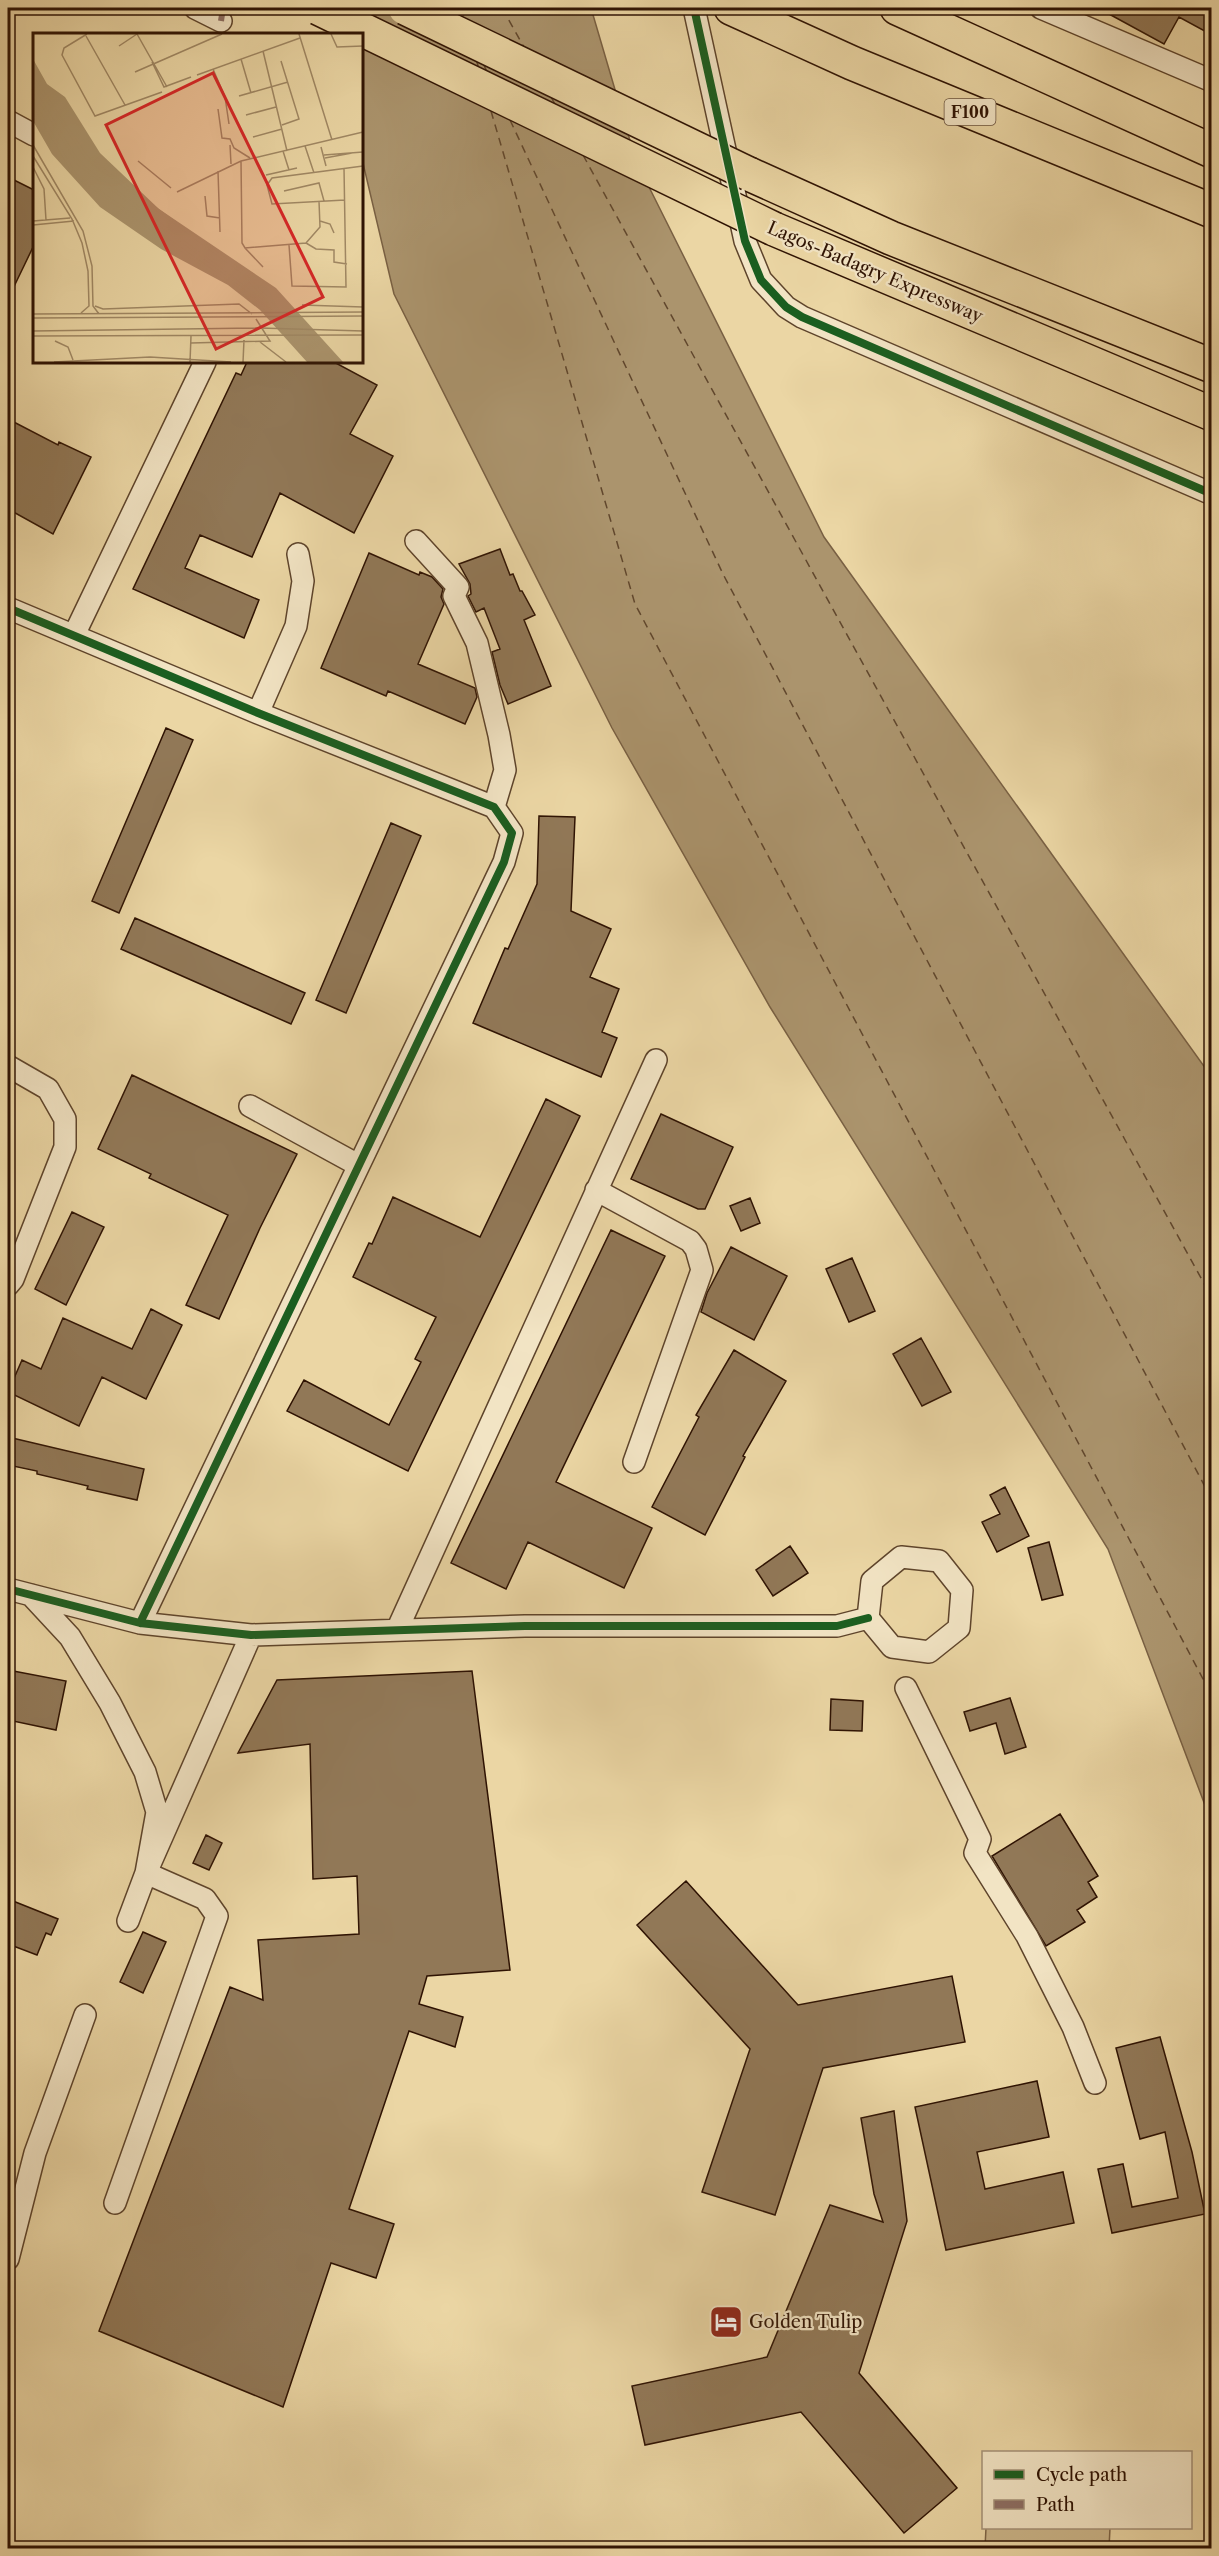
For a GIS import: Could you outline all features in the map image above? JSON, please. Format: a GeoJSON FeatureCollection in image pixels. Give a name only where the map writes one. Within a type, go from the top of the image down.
{"type":"FeatureCollection","features":[{"type":"Feature","properties":{"kind":"main road","name":"Lagos-Badagry Expressway"},"geometry":{"type":"LineString","coordinates":[[318,8],[774,229],[1212,414]]}},
{"type":"Feature","properties":{"kind":"main road","name":"Lagos-Badagry Expressway"},"geometry":{"type":"LineString","coordinates":[[405,8],[749,174],[891,238],[1212,366]]}},
{"type":"Feature","properties":{"kind":"main road","name":"F100"},"geometry":{"type":"LineString","coordinates":[[731,8],[874,72],[1212,212]]}},
{"type":"Feature","properties":{"kind":"main road"},"geometry":{"type":"LineString","coordinates":[[897,8],[1212,151]]}},
{"type":"Feature","properties":{"kind":"street"},"geometry":{"type":"LineString","coordinates":[[195,8],[221,21]]}},
{"type":"Feature","properties":{"kind":"street"},"geometry":{"type":"LineString","coordinates":[[694,8],[745,242],[761,280],[786,307],[802,317],[1212,494]]}},
{"type":"Feature","properties":{"kind":"street"},"geometry":{"type":"LineString","coordinates":[[1041,8],[1212,81]]}},
{"type":"Feature","properties":{"kind":"street"},"geometry":{"type":"LineString","coordinates":[[8,121],[33,134]]}},
{"type":"Feature","properties":{"kind":"street"},"geometry":{"type":"LineString","coordinates":[[74,635],[205,363]]}},
{"type":"Feature","properties":{"kind":"street"},"geometry":{"type":"LineString","coordinates":[[416,541],[458,587],[454,596],[477,644],[505,770],[494,807]]}},
{"type":"Feature","properties":{"kind":"street"},"geometry":{"type":"LineString","coordinates":[[258,713],[296,626],[303,581],[298,554]]}},
{"type":"Feature","properties":{"kind":"street"},"geometry":{"type":"LineString","coordinates":[[8,608],[258,713],[494,807],[512,833],[504,862],[140,1623]]}},
{"type":"Feature","properties":{"kind":"street"},"geometry":{"type":"LineString","coordinates":[[398,1630],[656,1060]]}},
{"type":"Feature","properties":{"kind":"street"},"geometry":{"type":"LineString","coordinates":[[8,1066],[48,1089],[65,1119],[65,1147],[14,1279],[8,1285]]}},
{"type":"Feature","properties":{"kind":"street"},"geometry":{"type":"LineString","coordinates":[[250,1106],[358,1165]]}},
{"type":"Feature","properties":{"kind":"street"},"geometry":{"type":"LineString","coordinates":[[596,1190],[690,1241],[696,1249],[702,1270],[634,1462]]}},
{"type":"Feature","properties":{"kind":"street"},"geometry":{"type":"LineString","coordinates":[[901,1557],[939,1561],[962,1590],[958,1628],[929,1652],[892,1647],[868,1618],[872,1581],[901,1557]]}},
{"type":"Feature","properties":{"kind":"street"},"geometry":{"type":"LineString","coordinates":[[8,1589],[140,1623],[251,1635],[525,1626],[837,1626],[868,1618]]}},
{"type":"Feature","properties":{"kind":"street"},"geometry":{"type":"LineString","coordinates":[[32,1595],[70,1637],[110,1703],[145,1772],[156,1812],[146,1873]]}},
{"type":"Feature","properties":{"kind":"street"},"geometry":{"type":"LineString","coordinates":[[128,1920],[146,1873],[251,1635]]}},
{"type":"Feature","properties":{"kind":"street"},"geometry":{"type":"LineString","coordinates":[[906,1688],[980,1839],[975,1853],[1028,1936],[1073,2027],[1095,2083]]}},
{"type":"Feature","properties":{"kind":"street"},"geometry":{"type":"LineString","coordinates":[[115,2203],[217,1916],[205,1899],[146,1873]]}},
{"type":"Feature","properties":{"kind":"street"},"geometry":{"type":"LineString","coordinates":[[8,2259],[35,2153],[85,2015]]}},
{"type":"Feature","properties":{"kind":"shaded area"},"geometry":{"type":"Polygon","coordinates":[[[319,8],[591,8],[636,161],[824,537],[1211,1076],[1211,1821],[1108,1549],[770,1007],[612,728],[394,294],[363,163],[363,33],[328,33],[319,8]]]}},
{"type":"Feature","properties":{"kind":"shaded area"},"geometry":{"type":"Polygon","coordinates":[[[986,2529],[1110,2529],[1109,2548],[985,2548],[986,2529]]]}},
{"type":"Feature","properties":{"kind":"building"},"geometry":{"type":"Polygon","coordinates":[[[1098,8],[1212,8],[1212,35],[1179,17],[1164,44],[1098,8]]]}},
{"type":"Feature","properties":{"kind":"building"},"geometry":{"type":"Polygon","coordinates":[[[8,177],[33,190],[33,247],[8,299],[8,177]]]}},
{"type":"Feature","properties":{"kind":"building"},"geometry":{"type":"Polygon","coordinates":[[[247,363],[336,363],[377,385],[350,434],[393,456],[354,533],[280,493],[252,557],[200,535],[185,568],[259,600],[244,638],[133,589],[236,373],[241,375],[247,363]]]}},
{"type":"Feature","properties":{"kind":"building"},"geometry":{"type":"Polygon","coordinates":[[[8,419],[58,445],[59,442],[91,457],[53,534],[8,509],[8,419]]]}},
{"type":"Feature","properties":{"kind":"building"},"geometry":{"type":"Polygon","coordinates":[[[500,549],[510,575],[513,574],[520,591],[535,615],[524,620],[551,686],[508,704],[500,685],[492,652],[500,649],[484,608],[476,612],[468,596],[471,594],[470,584],[459,564],[500,549]]]}},
{"type":"Feature","properties":{"kind":"building"},"geometry":{"type":"Polygon","coordinates":[[[369,553],[419,575],[420,572],[432,577],[443,589],[441,597],[444,604],[418,664],[475,688],[477,697],[465,724],[388,691],[386,696],[321,668],[369,553]]]}},
{"type":"Feature","properties":{"kind":"building"},"geometry":{"type":"Polygon","coordinates":[[[166,728],[193,740],[119,913],[92,901],[166,728]]]}},
{"type":"Feature","properties":{"kind":"building"},"geometry":{"type":"Polygon","coordinates":[[[539,816],[575,817],[571,911],[611,929],[590,977],[619,989],[602,1032],[617,1038],[601,1077],[473,1023],[505,948],[508,949],[537,884],[539,816]]]}},
{"type":"Feature","properties":{"kind":"building"},"geometry":{"type":"Polygon","coordinates":[[[391,823],[421,836],[346,1013],[316,1000],[391,823]]]}},
{"type":"Feature","properties":{"kind":"building"},"geometry":{"type":"Polygon","coordinates":[[[135,918],[305,993],[291,1024],[121,949],[135,918]]]}},
{"type":"Feature","properties":{"kind":"building"},"geometry":{"type":"Polygon","coordinates":[[[132,1075],[297,1154],[260,1228],[219,1319],[186,1305],[228,1215],[149,1178],[151,1174],[98,1149],[132,1075]]]}},
{"type":"Feature","properties":{"kind":"building"},"geometry":{"type":"Polygon","coordinates":[[[546,1099],[580,1116],[408,1471],[287,1411],[304,1380],[389,1425],[421,1362],[415,1359],[436,1317],[353,1277],[369,1243],[372,1244],[393,1197],[480,1237],[546,1099]]]}},
{"type":"Feature","properties":{"kind":"building"},"geometry":{"type":"Polygon","coordinates":[[[661,1114],[733,1147],[705,1209],[698,1209],[631,1179],[661,1114]]]}},
{"type":"Feature","properties":{"kind":"building"},"geometry":{"type":"Polygon","coordinates":[[[750,1198],[760,1223],[741,1231],[730,1206],[750,1198]]]}},
{"type":"Feature","properties":{"kind":"building"},"geometry":{"type":"Polygon","coordinates":[[[72,1212],[104,1227],[66,1305],[35,1289],[72,1212]]]}},
{"type":"Feature","properties":{"kind":"building"},"geometry":{"type":"Polygon","coordinates":[[[611,1230],[665,1256],[556,1482],[652,1528],[624,1588],[528,1542],[506,1589],[451,1563],[611,1230]]]}},
{"type":"Feature","properties":{"kind":"building"},"geometry":{"type":"Polygon","coordinates":[[[731,1247],[787,1276],[754,1340],[701,1312],[707,1293],[731,1247]]]}},
{"type":"Feature","properties":{"kind":"building"},"geometry":{"type":"Polygon","coordinates":[[[852,1258],[875,1311],[849,1322],[826,1269],[852,1258]]]}},
{"type":"Feature","properties":{"kind":"building"},"geometry":{"type":"Polygon","coordinates":[[[151,1309],[182,1325],[146,1399],[102,1377],[79,1426],[8,1392],[22,1360],[41,1369],[63,1318],[132,1349],[151,1309]]]}},
{"type":"Feature","properties":{"kind":"building"},"geometry":{"type":"Polygon","coordinates":[[[921,1338],[951,1392],[922,1406],[893,1354],[921,1338]]]}},
{"type":"Feature","properties":{"kind":"building"},"geometry":{"type":"Polygon","coordinates":[[[734,1350],[786,1381],[743,1456],[745,1457],[705,1535],[652,1507],[699,1417],[696,1415],[734,1350]]]}},
{"type":"Feature","properties":{"kind":"building"},"geometry":{"type":"Polygon","coordinates":[[[8,1437],[144,1469],[137,1500],[87,1489],[88,1486],[8,1465],[8,1437]]]}},
{"type":"Feature","properties":{"kind":"building"},"geometry":{"type":"Polygon","coordinates":[[[1005,1487],[1029,1536],[997,1552],[982,1522],[1000,1514],[990,1495],[1005,1487]]]}},
{"type":"Feature","properties":{"kind":"building"},"geometry":{"type":"Polygon","coordinates":[[[1049,1542],[1063,1595],[1042,1600],[1028,1548],[1049,1542]]]}},
{"type":"Feature","properties":{"kind":"building"},"geometry":{"type":"Polygon","coordinates":[[[790,1546],[808,1573],[773,1596],[756,1570],[790,1546]]]}},
{"type":"Feature","properties":{"kind":"building"},"geometry":{"type":"Polygon","coordinates":[[[8,1670],[66,1681],[56,1730],[8,1720],[8,1670]]]}},
{"type":"Feature","properties":{"kind":"building"},"geometry":{"type":"Polygon","coordinates":[[[472,1671],[510,1970],[427,1976],[419,2004],[463,2017],[455,2047],[409,2031],[349,2209],[394,2224],[376,2278],[331,2263],[283,2407],[99,2331],[230,1987],[263,2000],[258,1940],[359,1934],[357,1876],[313,1879],[310,1744],[238,1753],[277,1680],[472,1671]]]}},
{"type":"Feature","properties":{"kind":"building"},"geometry":{"type":"Polygon","coordinates":[[[1010,1698],[1026,1747],[1005,1754],[996,1723],[970,1731],[964,1712],[1010,1698]]]}},
{"type":"Feature","properties":{"kind":"building"},"geometry":{"type":"Polygon","coordinates":[[[831,1699],[863,1701],[862,1731],[830,1730],[831,1699]]]}},
{"type":"Feature","properties":{"kind":"building"},"geometry":{"type":"Polygon","coordinates":[[[1060,1814],[1098,1876],[1088,1882],[1097,1897],[1077,1910],[1085,1922],[1046,1946],[992,1856],[1060,1814]]]}},
{"type":"Feature","properties":{"kind":"building"},"geometry":{"type":"Polygon","coordinates":[[[206,1835],[222,1843],[209,1870],[193,1863],[206,1835]]]}},
{"type":"Feature","properties":{"kind":"building"},"geometry":{"type":"Polygon","coordinates":[[[686,1881],[798,2005],[952,1976],[965,2042],[823,2068],[775,2215],[702,2192],[750,2049],[637,1925],[686,1881]]]}},
{"type":"Feature","properties":{"kind":"building"},"geometry":{"type":"Polygon","coordinates":[[[8,1899],[58,1919],[51,1935],[46,1933],[37,1955],[8,1944],[8,1899]]]}},
{"type":"Feature","properties":{"kind":"building"},"geometry":{"type":"Polygon","coordinates":[[[143,1932],[166,1942],[143,1993],[120,1982],[143,1932]]]}},
{"type":"Feature","properties":{"kind":"building"},"geometry":{"type":"Polygon","coordinates":[[[1160,2037],[1192,2152],[1205,2214],[1112,2233],[1098,2169],[1123,2164],[1132,2207],[1178,2198],[1165,2132],[1140,2139],[1116,2048],[1160,2037]]]}},
{"type":"Feature","properties":{"kind":"building"},"geometry":{"type":"Polygon","coordinates":[[[1037,2081],[1049,2137],[977,2152],[985,2189],[1063,2172],[1074,2223],[946,2250],[915,2107],[1037,2081]]]}},
{"type":"Feature","properties":{"kind":"building"},"geometry":{"type":"Polygon","coordinates":[[[894,2111],[907,2221],[859,2373],[957,2488],[904,2533],[801,2412],[645,2445],[632,2386],[767,2357],[830,2205],[883,2222],[874,2194],[861,2118],[894,2111]]]}},
{"type":"Feature","properties":{"kind":"ferry route"},"geometry":{"type":"LineString","coordinates":[[457,8],[462,18]]}},
{"type":"Feature","properties":{"kind":"ferry route"},"geometry":{"type":"LineString","coordinates":[[461,8],[465,20]]}},
{"type":"Feature","properties":{"kind":"ferry route"},"geometry":{"type":"LineString","coordinates":[[502,8],[525,49]]}},
{"type":"Feature","properties":{"kind":"ferry route"},"geometry":{"type":"LineString","coordinates":[[476,59],[479,69]]}},
{"type":"Feature","properties":{"kind":"ferry route"},"geometry":{"type":"LineString","coordinates":[[483,63],[487,72]]}},
{"type":"Feature","properties":{"kind":"ferry route"},"geometry":{"type":"LineString","coordinates":[[551,97],[556,106]]}},
{"type":"Feature","properties":{"kind":"ferry route"},"geometry":{"type":"LineString","coordinates":[[491,111],[635,604],[1212,1696]]}},
{"type":"Feature","properties":{"kind":"ferry route"},"geometry":{"type":"LineString","coordinates":[[510,120],[723,574],[1212,1500]]}},
{"type":"Feature","properties":{"kind":"ferry route"},"geometry":{"type":"LineString","coordinates":[[583,155],[1212,1298]]}},
{"type":"Feature","properties":{"kind":"marked path"},"geometry":{"type":"LineString","coordinates":[[221,21],[223,8]]}},
{"type":"Feature","properties":{"kind":"cycle path"},"geometry":{"type":"LineString","coordinates":[[694,8],[745,241],[761,280],[786,307],[802,317],[1212,494]]}},
{"type":"Feature","properties":{"kind":"cycle path"},"geometry":{"type":"LineString","coordinates":[[8,608],[258,713],[494,807],[512,833],[504,862],[140,1623]]}},
{"type":"Feature","properties":{"kind":"cycle path"},"geometry":{"type":"LineString","coordinates":[[8,1589],[140,1623],[251,1635],[525,1626],[837,1626],[868,1618]]}},
{"type":"Feature","properties":{"kind":"place","name":"Golden Tulip"},"geometry":{"type":"Point","coordinates":[726,2322]}}]}
